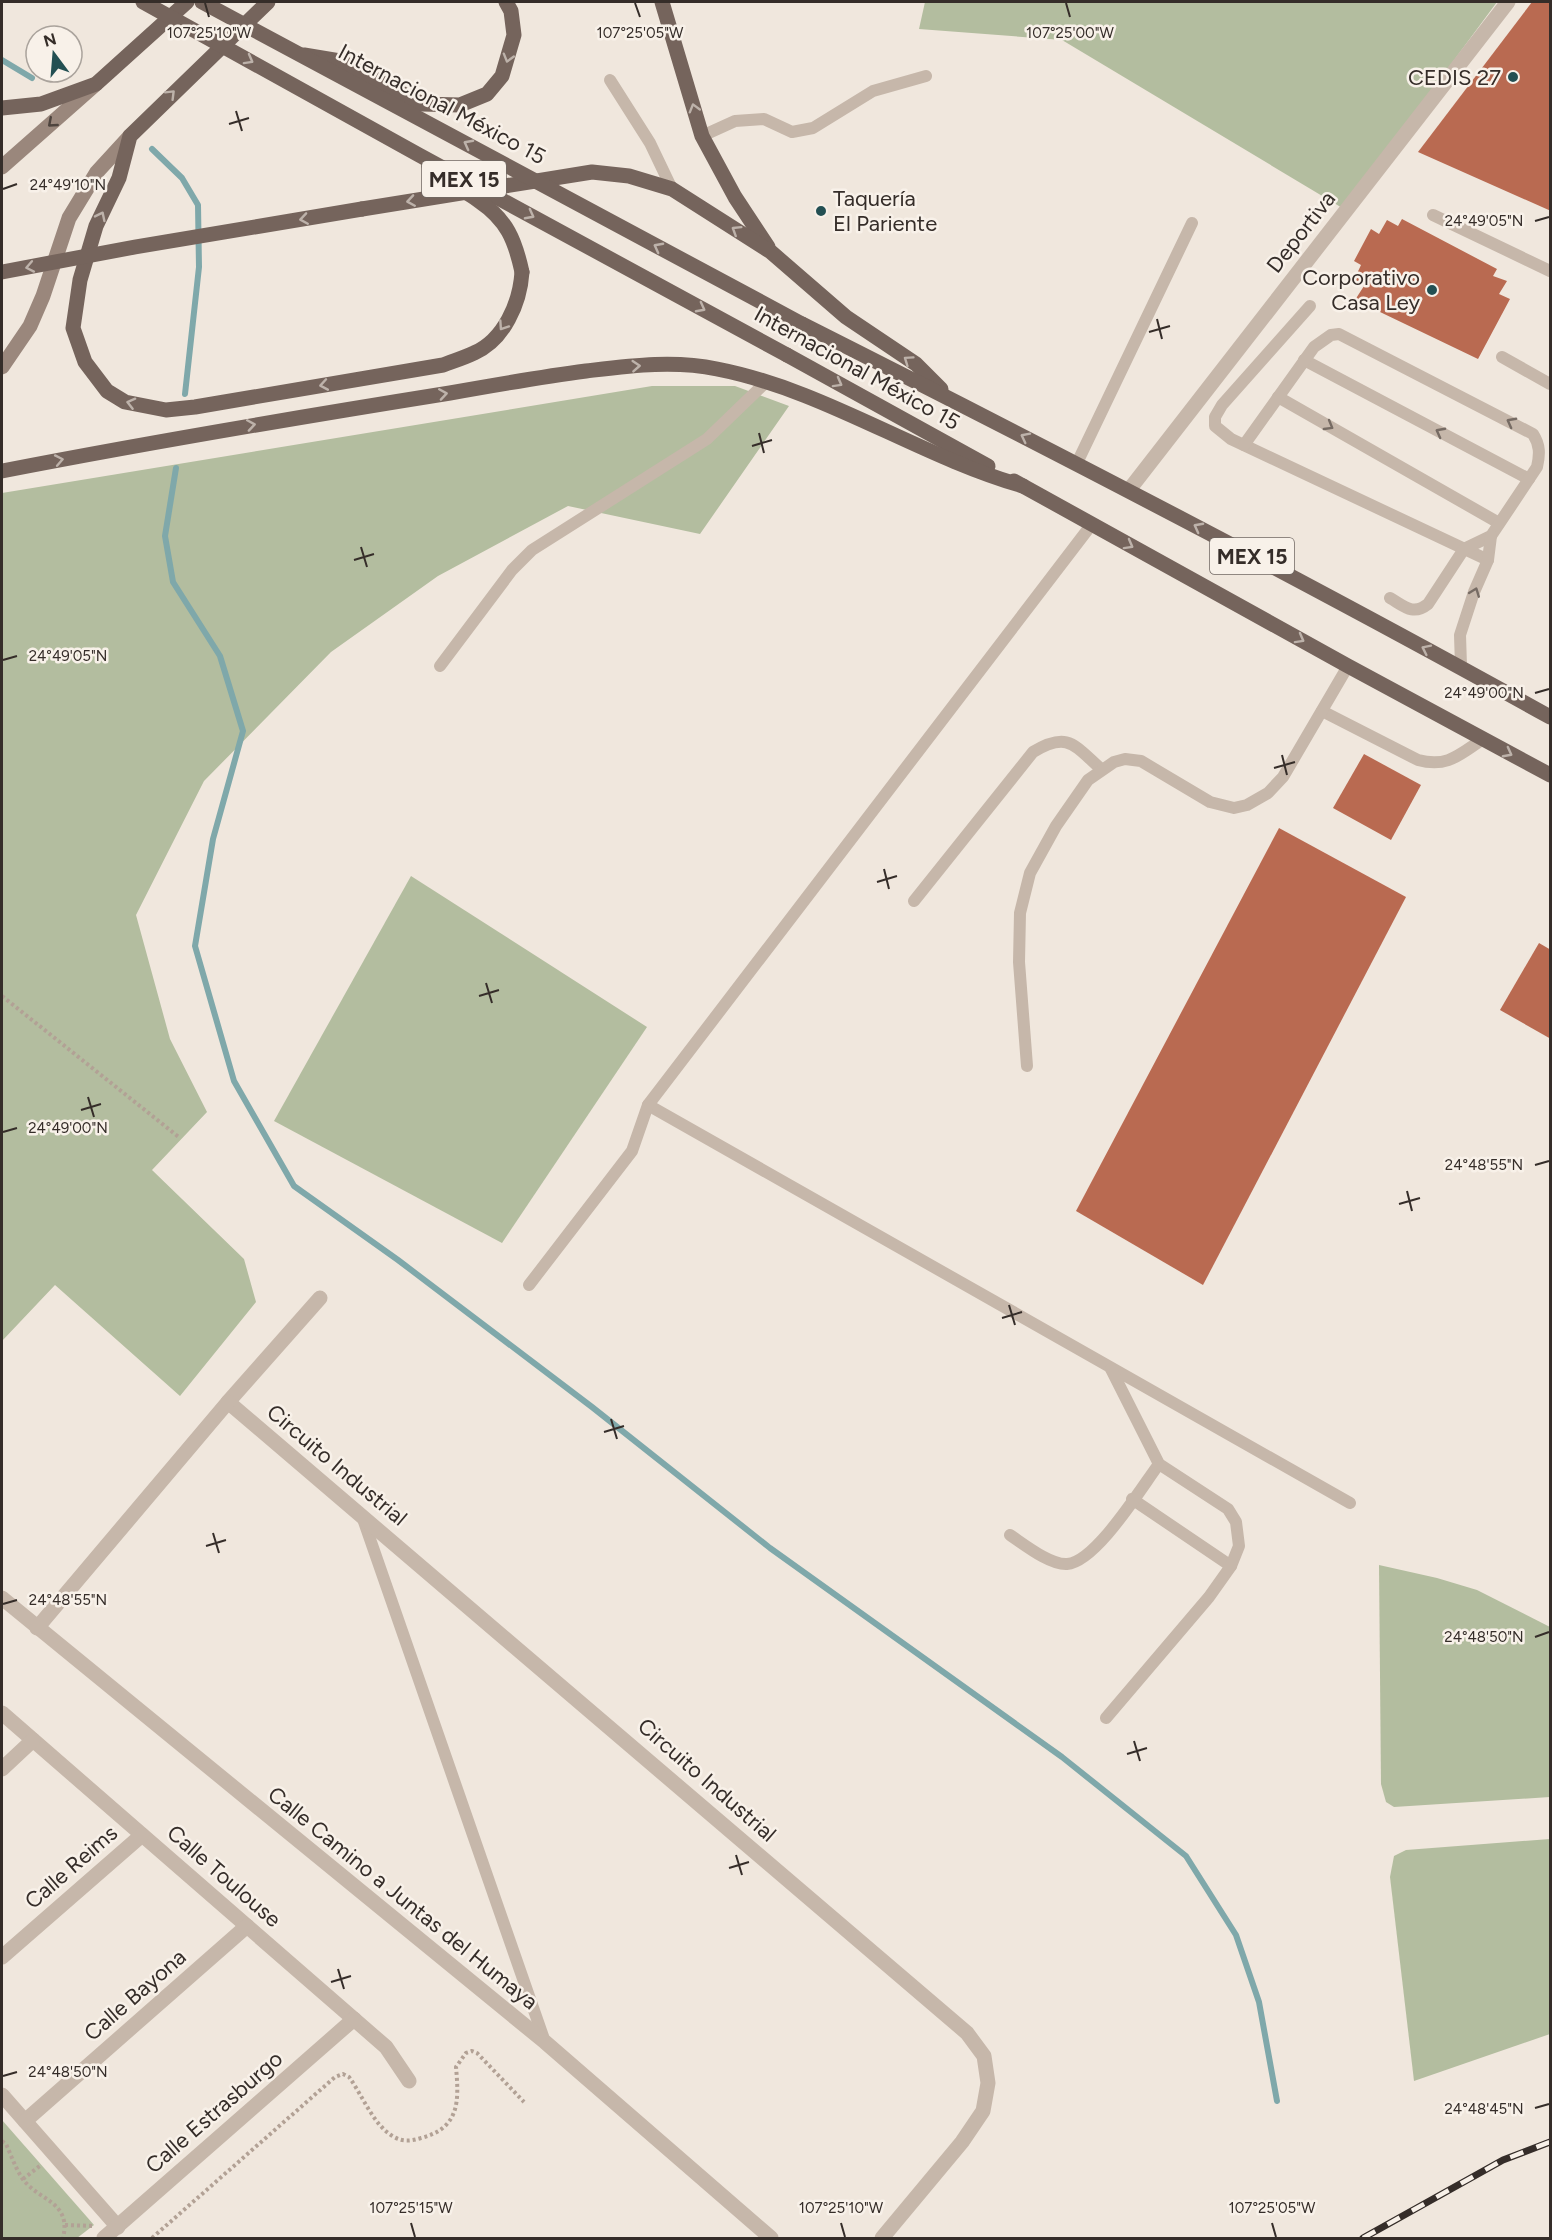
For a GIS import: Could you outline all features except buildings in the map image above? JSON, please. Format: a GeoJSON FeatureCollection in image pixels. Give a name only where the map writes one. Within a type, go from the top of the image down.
{"type":"FeatureCollection","features":[{"type":"Feature","properties":{"kind":"main road","name":"Internacional México 15"},"geometry":{"type":"LineString","coordinates":[[142,2],[787,355],[1348,666],[1551,775]]}},
{"type":"Feature","properties":{"kind":"main road"},"geometry":{"type":"LineString","coordinates":[[2,167],[187,2]]}},
{"type":"Feature","properties":{"kind":"main road","name":"Internacional México 15"},"geometry":{"type":"LineString","coordinates":[[202,2],[802,324],[1129,489],[1395,634],[1461,666],[1551,717]]}},
{"type":"Feature","properties":{"kind":"main road"},"geometry":{"type":"LineString","coordinates":[[2,367],[30,326],[43,296],[69,218],[97,172],[130,136],[268,2]]}},
{"type":"Feature","properties":{"kind":"main road"},"geometry":{"type":"LineString","coordinates":[[304,55],[340,61],[422,104],[460,105],[487,94],[502,76],[514,35],[511,11],[506,2]]}},
{"type":"Feature","properties":{"kind":"main road"},"geometry":{"type":"LineString","coordinates":[[662,2],[702,136],[735,197],[771,252]]}},
{"type":"Feature","properties":{"kind":"main road"},"geometry":{"type":"LineString","coordinates":[[2,108],[40,104],[96,84]]}},
{"type":"Feature","properties":{"kind":"main road"},"geometry":{"type":"LineString","coordinates":[[130,136],[119,178],[96,226],[80,280],[73,328],[85,362],[106,391],[125,402],[166,410],[443,364],[476,353],[495,338],[515,309],[521,285],[522,272],[511,234],[501,220],[479,200],[436,175],[419,155]]}},
{"type":"Feature","properties":{"kind":"main road"},"geometry":{"type":"LineString","coordinates":[[2,272],[135,247],[592,172],[629,176],[672,189],[771,252],[846,317],[916,364],[951,399]]}},
{"type":"Feature","properties":{"kind":"main road"},"geometry":{"type":"LineString","coordinates":[[2,471],[161,440],[548,377],[630,366],[672,364],[717,369],[817,400],[986,476],[1023,486]]}},
{"type":"Feature","properties":{"kind":"street","name":"Deportiva"},"geometry":{"type":"LineString","coordinates":[[1129,489],[1508,2]]}},
{"type":"Feature","properties":{"kind":"street"},"geometry":{"type":"LineString","coordinates":[[37,1628],[228,1402],[320,1298]]}},
{"type":"Feature","properties":{"kind":"street","name":"Circuito Industrial"},"geometry":{"type":"LineString","coordinates":[[228,1402],[967,2033],[984,2056],[988,2083],[983,2111],[962,2142],[882,2238]]}},
{"type":"Feature","properties":{"kind":"street","name":"Calle Camino a Juntas del Humaya"},"geometry":{"type":"LineString","coordinates":[[2,1598],[545,2042],[771,2238]]}},
{"type":"Feature","properties":{"kind":"street","name":"Calle Toulouse"},"geometry":{"type":"LineString","coordinates":[[2,1713],[386,2047],[409,2081]]}},
{"type":"Feature","properties":{"kind":"street"},"geometry":{"type":"LineString","coordinates":[[2,1769],[33,1740]]}},
{"type":"Feature","properties":{"kind":"street","name":"Calle Reims"},"geometry":{"type":"LineString","coordinates":[[2,1957],[142,1835]]}},
{"type":"Feature","properties":{"kind":"street","name":"Calle Bayona"},"geometry":{"type":"LineString","coordinates":[[25,2121],[247,1926]]}},
{"type":"Feature","properties":{"kind":"street","name":"Calle Estrasburgo"},"geometry":{"type":"LineString","coordinates":[[104,2238],[354,2019]]}},
{"type":"Feature","properties":{"kind":"street"},"geometry":{"type":"LineString","coordinates":[[2,2095],[118,2227]]}},
{"type":"Feature","properties":{"kind":"lane"},"geometry":{"type":"LineString","coordinates":[[702,136],[735,122],[764,119],[792,132],[813,128],[873,91],[926,76]]}},
{"type":"Feature","properties":{"kind":"lane"},"geometry":{"type":"LineString","coordinates":[[610,80],[650,142],[672,189]]}},
{"type":"Feature","properties":{"kind":"lane"},"geometry":{"type":"LineString","coordinates":[[1433,215],[1551,271]]}},
{"type":"Feature","properties":{"kind":"lane"},"geometry":{"type":"LineString","coordinates":[[1077,463],[1192,223]]}},
{"type":"Feature","properties":{"kind":"lane"},"geometry":{"type":"LineString","coordinates":[[1310,306],[1222,405],[1215,417],[1215,426],[1244,445],[1488,560]]}},
{"type":"Feature","properties":{"kind":"lane"},"geometry":{"type":"LineString","coordinates":[[1244,445],[1314,347],[1331,335],[1339,334],[1533,434],[1538,442],[1538,462],[1491,536],[1488,560],[1474,592],[1460,635],[1461,666]]}},
{"type":"Feature","properties":{"kind":"lane"},"geometry":{"type":"LineString","coordinates":[[1502,357],[1551,384]]}},
{"type":"Feature","properties":{"kind":"lane"},"geometry":{"type":"LineString","coordinates":[[1304,360],[1529,479]]}},
{"type":"Feature","properties":{"kind":"lane"},"geometry":{"type":"LineString","coordinates":[[440,666],[512,570],[532,550],[707,439],[765,383]]}},
{"type":"Feature","properties":{"kind":"lane"},"geometry":{"type":"LineString","coordinates":[[1278,397],[1499,523]]}},
{"type":"Feature","properties":{"kind":"lane"},"geometry":{"type":"LineString","coordinates":[[1538,442],[1551,448]]}},
{"type":"Feature","properties":{"kind":"lane"},"geometry":{"type":"LineString","coordinates":[[529,1285],[632,1151],[648,1105],[1092,524]]}},
{"type":"Feature","properties":{"kind":"lane"},"geometry":{"type":"LineString","coordinates":[[1390,597],[1411,610],[1420,610],[1428,604],[1464,549],[1491,536]]}},
{"type":"Feature","properties":{"kind":"lane"},"geometry":{"type":"LineString","coordinates":[[1027,1066],[1019,962],[1020,913],[1030,873],[1056,826],[1088,780],[1114,762],[1125,759],[1141,761],[1210,802],[1234,808],[1241,807],[1268,793],[1283,777],[1348,666]]}},
{"type":"Feature","properties":{"kind":"lane"},"geometry":{"type":"LineString","coordinates":[[1322,711],[1418,760],[1432,764],[1455,757],[1483,739]]}},
{"type":"Feature","properties":{"kind":"lane"},"geometry":{"type":"LineString","coordinates":[[914,901],[1033,752],[1048,743],[1061,740],[1074,745],[1101,769]]}},
{"type":"Feature","properties":{"kind":"lane"},"geometry":{"type":"LineString","coordinates":[[648,1105],[1350,1503]]}},
{"type":"Feature","properties":{"kind":"lane"},"geometry":{"type":"LineString","coordinates":[[1106,1718],[1209,1597],[1231,1566],[1239,1546],[1236,1522],[1228,1509],[1159,1464],[1111,1368]]}},
{"type":"Feature","properties":{"kind":"lane"},"geometry":{"type":"LineString","coordinates":[[1010,1536],[1044,1557],[1065,1564],[1077,1562],[1099,1545],[1159,1464]]}},
{"type":"Feature","properties":{"kind":"lane"},"geometry":{"type":"LineString","coordinates":[[1132,1500],[1231,1566]]}},
{"type":"Feature","properties":{"kind":"lane"},"geometry":{"type":"LineString","coordinates":[[362,1515],[545,2042]]}},
{"type":"Feature","properties":{"kind":"path"},"geometry":{"type":"LineString","coordinates":[[2,996],[180,1138]]}},
{"type":"Feature","properties":{"kind":"path"},"geometry":{"type":"LineString","coordinates":[[152,2238],[335,2076],[343,2074],[349,2077],[378,2123],[392,2136],[403,2141],[432,2135],[444,2128],[454,2112],[459,2097],[456,2067],[466,2054],[472,2051],[477,2053],[524,2102]]}},
{"type":"Feature","properties":{"kind":"path"},"geometry":{"type":"LineString","coordinates":[[3,2144],[23,2179],[61,2210],[65,2226],[63,2238]]}},
{"type":"Feature","properties":{"kind":"path"},"geometry":{"type":"LineString","coordinates":[[23,2179],[54,2154]]}},
{"type":"Feature","properties":{"kind":"green space"},"geometry":{"type":"Polygon","coordinates":[[[925,2],[1497,2],[1344,209],[1062,40],[919,29],[925,2]]]}},
{"type":"Feature","properties":{"kind":"green space"},"geometry":{"type":"Polygon","coordinates":[[[652,386],[735,386],[789,406],[700,534],[568,506],[438,576],[331,652],[204,781],[136,915],[170,1039],[207,1112],[152,1170],[244,1259],[256,1302],[180,1396],[55,1285],[2,1341],[2,493],[652,386]]]}},
{"type":"Feature","properties":{"kind":"green space"},"geometry":{"type":"Polygon","coordinates":[[[411,876],[647,1027],[502,1243],[274,1121],[411,876]]]}},
{"type":"Feature","properties":{"kind":"green space"},"geometry":{"type":"Polygon","coordinates":[[[1379,1565],[1477,1590],[1550,1627],[1550,1797],[1394,1807],[1386,1802],[1381,1784],[1379,1565]]]}},
{"type":"Feature","properties":{"kind":"green space"},"geometry":{"type":"Polygon","coordinates":[[[1550,1839],[1550,2034],[1414,2081],[1390,1877],[1394,1856],[1406,1850],[1550,1839]]]}},
{"type":"Feature","properties":{"kind":"green space"},"geometry":{"type":"Polygon","coordinates":[[[2,2120],[94,2225],[77,2238],[2,2238],[2,2120]]]}},
{"type":"Feature","properties":{"kind":"waterway"},"geometry":{"type":"LineString","coordinates":[[2,60],[24,73]]}},
{"type":"Feature","properties":{"kind":"waterway"},"geometry":{"type":"LineString","coordinates":[[152,149],[182,178],[198,205],[199,267],[185,394]]}},
{"type":"Feature","properties":{"kind":"waterway"},"geometry":{"type":"LineString","coordinates":[[176,468],[165,536],[173,582],[220,656],[243,731],[213,839],[195,946],[234,1081],[294,1186],[398,1260],[592,1407],[770,1548],[1062,1757],[1186,1856],[1236,1935],[1259,2002],[1277,2101]]}},
{"type":"Feature","properties":{"kind":"railway"},"geometry":{"type":"LineString","coordinates":[[1363,2238],[1503,2160],[1550,2142]]}},
{"type":"Feature","properties":{"kind":"place","name":"CEDIS 27"},"geometry":{"type":"Point","coordinates":[1513,77]}},
{"type":"Feature","properties":{"kind":"place","name":"Taquería El Pariente"},"geometry":{"type":"Point","coordinates":[821,211]}},
{"type":"Feature","properties":{"kind":"place","name":"Corporativo Casa Ley"},"geometry":{"type":"Point","coordinates":[1432,290]}}]}
